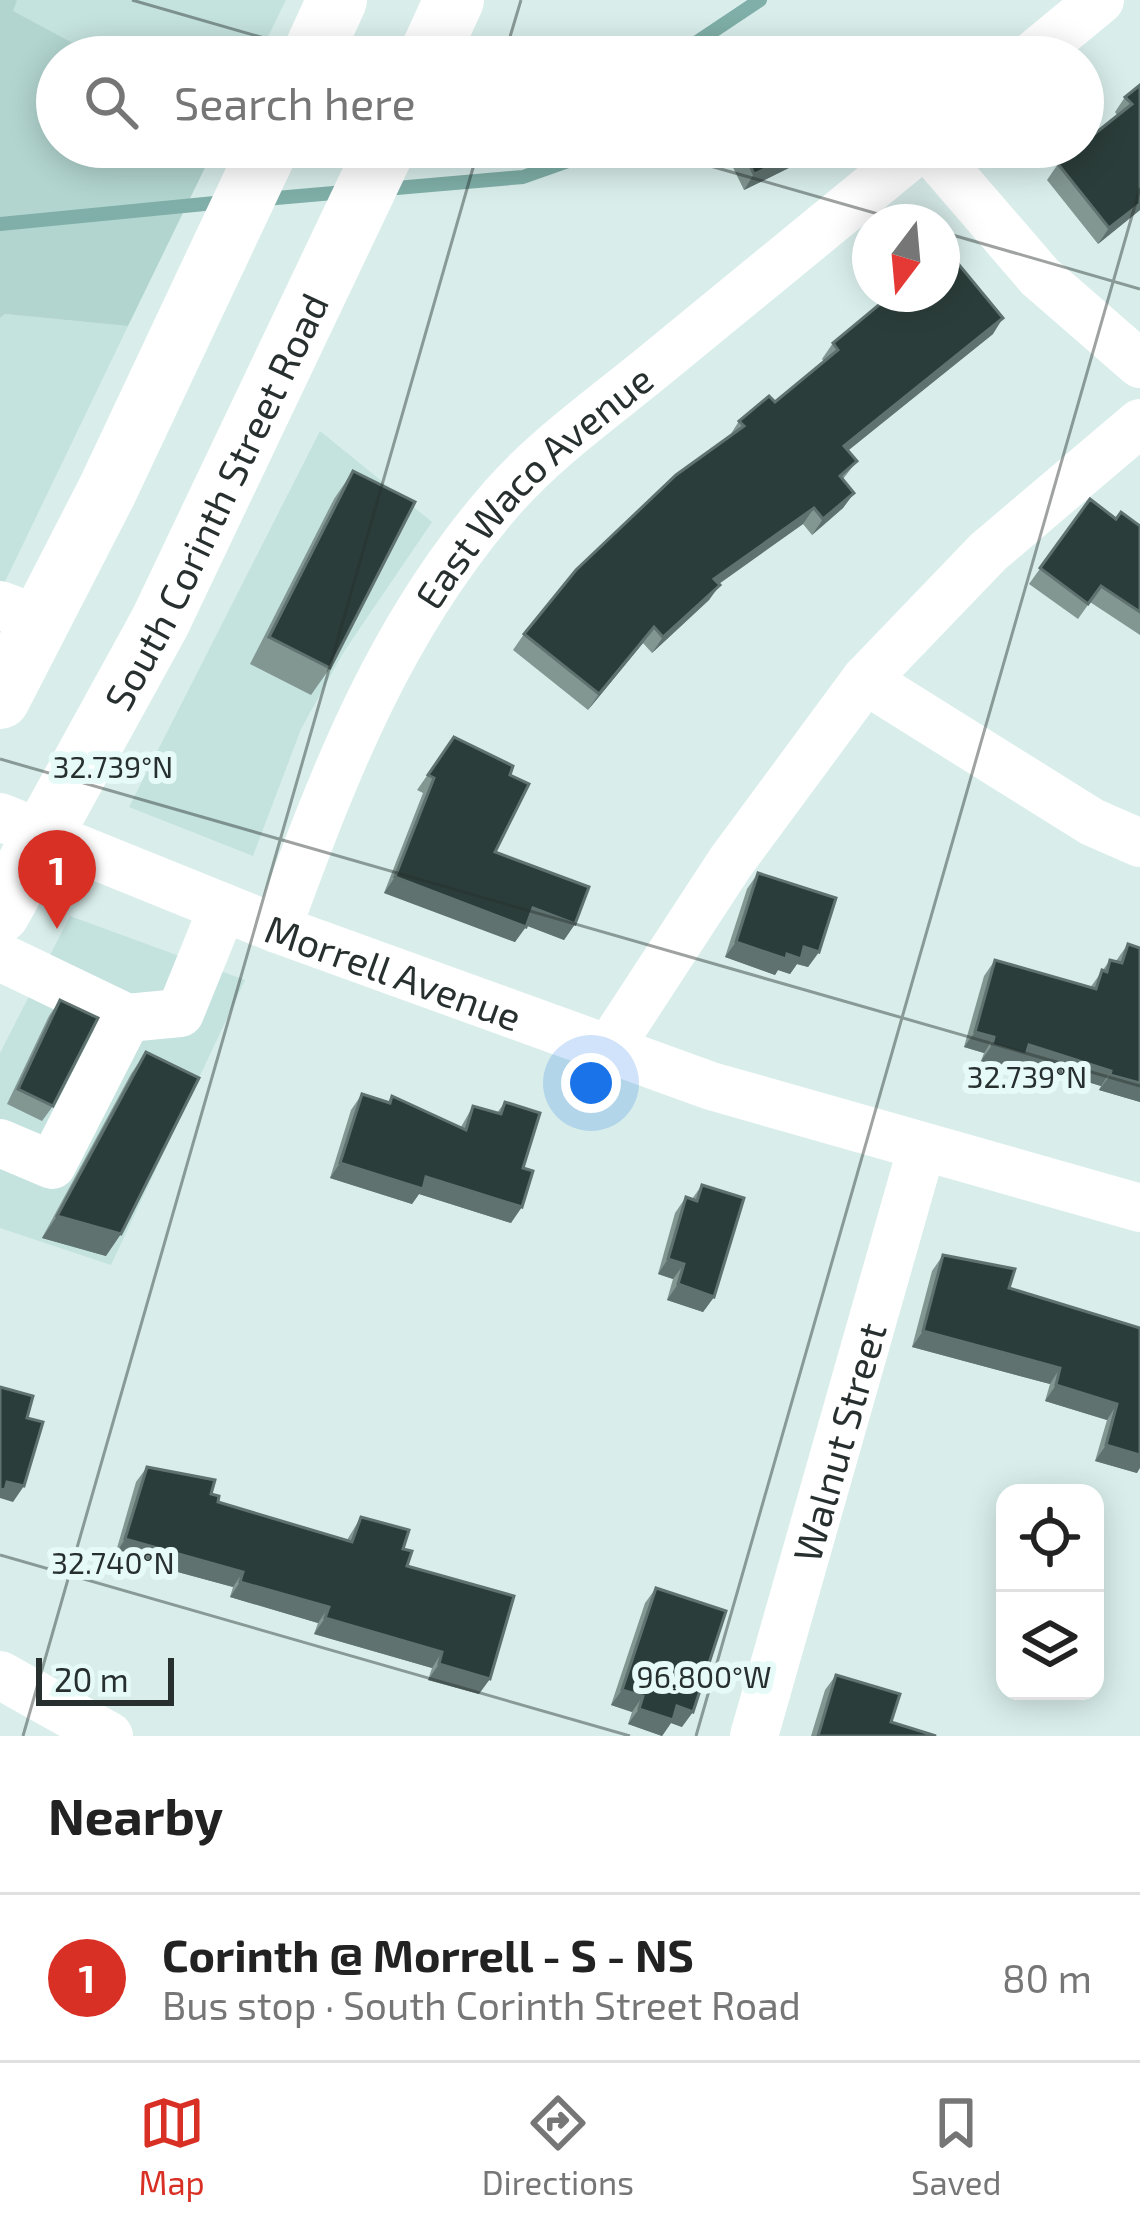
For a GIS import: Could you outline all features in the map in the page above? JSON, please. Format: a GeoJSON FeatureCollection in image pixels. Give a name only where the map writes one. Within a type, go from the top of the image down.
{"type":"FeatureCollection","features":[{"type":"Feature","properties":{"kind":"main road"},"geometry":{"type":"LineString","coordinates":[[321,36],[338,0]]}},
{"type":"Feature","properties":{"kind":"main road"},"geometry":{"type":"LineString","coordinates":[[438,36],[453,2]]}},
{"type":"Feature","properties":{"kind":"main road"},"geometry":{"type":"LineString","coordinates":[[0,699],[20,613],[107,491],[259,168]]}},
{"type":"Feature","properties":{"kind":"main road","name":"South Corinth Street Road"},"geometry":{"type":"LineString","coordinates":[[0,913],[21,826],[160,622],[376,168]]}},
{"type":"Feature","properties":{"kind":"street"},"geometry":{"type":"LineString","coordinates":[[1056,36],[1100,0]]}},
{"type":"Feature","properties":{"kind":"street","name":"East Waco Avenue"},"geometry":{"type":"LineString","coordinates":[[277,929],[326,790],[377,679],[504,496],[582,425],[899,168]]}},
{"type":"Feature","properties":{"kind":"street"},"geometry":{"type":"LineString","coordinates":[[944,168],[1040,277],[1140,364]]}},
{"type":"Feature","properties":{"kind":"street"},"geometry":{"type":"LineString","coordinates":[[608,1049],[730,863],[865,680],[988,552],[1140,423]]}},
{"type":"Feature","properties":{"kind":"street"},"geometry":{"type":"LineString","coordinates":[[865,680],[1092,822],[1140,843]]}},
{"type":"Feature","properties":{"kind":"street","name":"Morrell Avenue"},"geometry":{"type":"LineString","coordinates":[[21,826],[277,929],[711,1086],[1140,1208]]}},
{"type":"Feature","properties":{"kind":"street"},"geometry":{"type":"LineString","coordinates":[[0,957],[127,1018],[180,1013],[224,908]]}},
{"type":"Feature","properties":{"kind":"street"},"geometry":{"type":"LineString","coordinates":[[0,1143],[52,1165],[127,1018]]}},
{"type":"Feature","properties":{"kind":"street","name":"Walnut Street"},"geometry":{"type":"LineString","coordinates":[[754,1736],[922,1147]]}},
{"type":"Feature","properties":{"kind":"street"},"geometry":{"type":"LineString","coordinates":[[0,1675],[109,1736]]}},
{"type":"Feature","properties":{"kind":"shaded area"},"geometry":{"type":"Polygon","coordinates":[[[0,0],[17,0],[13,11],[60,36],[36,36],[36,168],[205,168],[128,326],[5,314],[0,318],[0,0]]]}},
{"type":"Feature","properties":{"kind":"shaded area"},"geometry":{"type":"Polygon","coordinates":[[[17,0],[286,0],[268,36],[59,36],[12,11],[17,0]]]}},
{"type":"Feature","properties":{"kind":"shaded area"},"geometry":{"type":"Polygon","coordinates":[[[5,314],[128,326],[0,592],[0,318],[5,314]]]}},
{"type":"Feature","properties":{"kind":"shaded area"},"geometry":{"type":"Polygon","coordinates":[[[320,431],[432,522],[343,653],[301,729],[253,856],[129,807],[320,431]]]}},
{"type":"Feature","properties":{"kind":"shaded area"},"geometry":{"type":"Polygon","coordinates":[[[70,916],[245,980],[111,1265],[0,1228],[0,1053],[70,916]]]}},
{"type":"Feature","properties":{"kind":"building"},"geometry":{"type":"Polygon","coordinates":[[[1140,85],[1140,204],[1109,228],[1061,168],[1104,168],[1104,126],[1132,104],[1125,97],[1140,85]]]}},
{"type":"Feature","properties":{"kind":"building"},"geometry":{"type":"Polygon","coordinates":[[[960,266],[1003,318],[844,446],[857,461],[840,476],[854,493],[823,519],[814,508],[714,579],[720,585],[663,637],[654,627],[599,694],[524,634],[576,570],[676,475],[744,426],[739,421],[769,396],[775,402],[838,350],[833,343],[870,312],[960,312],[960,266]]]}},
{"type":"Feature","properties":{"kind":"building"},"geometry":{"type":"Polygon","coordinates":[[[353,471],[415,502],[330,668],[269,637],[353,471]]]}},
{"type":"Feature","properties":{"kind":"building"},"geometry":{"type":"Polygon","coordinates":[[[1090,499],[1116,519],[1121,512],[1140,526],[1140,612],[1101,586],[1088,604],[1040,568],[1090,499]]]}},
{"type":"Feature","properties":{"kind":"building"},"geometry":{"type":"Polygon","coordinates":[[[454,737],[513,766],[510,775],[529,784],[495,852],[589,887],[575,924],[533,908],[526,927],[395,877],[434,778],[428,775],[454,737]]]}},
{"type":"Feature","properties":{"kind":"building"},"geometry":{"type":"Polygon","coordinates":[[[758,873],[836,898],[819,952],[804,947],[801,959],[787,954],[786,959],[736,942],[758,873]]]}},
{"type":"Feature","properties":{"kind":"building"},"geometry":{"type":"Polygon","coordinates":[[[1128,944],[1140,948],[1140,1083],[1029,1045],[1026,1055],[992,1045],[994,1037],[975,1032],[995,960],[1096,989],[1110,960],[1122,963],[1128,944]]]}},
{"type":"Feature","properties":{"kind":"building"},"geometry":{"type":"Polygon","coordinates":[[[60,1000],[98,1018],[53,1106],[18,1089],[60,1000]]]}},
{"type":"Feature","properties":{"kind":"building"},"geometry":{"type":"Polygon","coordinates":[[[146,1052],[199,1078],[121,1234],[57,1216],[146,1052]]]}},
{"type":"Feature","properties":{"kind":"building"},"geometry":{"type":"Polygon","coordinates":[[[362,1094],[390,1103],[392,1096],[466,1130],[473,1106],[501,1114],[505,1102],[540,1113],[523,1168],[533,1171],[522,1207],[426,1177],[423,1189],[340,1163],[362,1094]]]}},
{"type":"Feature","properties":{"kind":"building"},"geometry":{"type":"Polygon","coordinates":[[[702,1185],[744,1198],[714,1297],[678,1284],[684,1264],[668,1259],[686,1197],[697,1201],[702,1185]]]}},
{"type":"Feature","properties":{"kind":"building"},"geometry":{"type":"Polygon","coordinates":[[[943,1255],[1015,1269],[1009,1288],[1140,1328],[1140,1455],[1106,1445],[1117,1404],[1056,1385],[1060,1368],[923,1331],[943,1255]]]}},
{"type":"Feature","properties":{"kind":"building"},"geometry":{"type":"Polygon","coordinates":[[[0,1387],[33,1396],[27,1418],[43,1422],[24,1486],[7,1482],[5,1490],[0,1489],[0,1387]]]}},
{"type":"Feature","properties":{"kind":"building"},"geometry":{"type":"Polygon","coordinates":[[[147,1467],[215,1480],[211,1494],[219,1496],[218,1502],[352,1542],[361,1517],[409,1530],[403,1549],[412,1551],[407,1566],[514,1596],[490,1679],[439,1664],[442,1652],[325,1618],[329,1607],[240,1582],[243,1572],[125,1539],[147,1467]]]}},
{"type":"Feature","properties":{"kind":"building"},"geometry":{"type":"Polygon","coordinates":[[[656,1588],[726,1611],[693,1712],[677,1706],[673,1720],[639,1709],[643,1696],[622,1690],[656,1588]]]}},
{"type":"Feature","properties":{"kind":"building"},"geometry":{"type":"Polygon","coordinates":[[[836,1675],[900,1694],[891,1722],[936,1736],[818,1736],[836,1675]]]}},
{"type":"Feature","properties":{"kind":"waterway"},"geometry":{"type":"LineString","coordinates":[[706,36],[760,0]]}},
{"type":"Feature","properties":{"kind":"waterway"},"geometry":{"type":"LineString","coordinates":[[385,189],[523,177],[548,168]]}},
{"type":"Feature","properties":{"kind":"waterway"},"geometry":{"type":"LineString","coordinates":[[265,199],[345,192]]}},
{"type":"Feature","properties":{"kind":"waterway"},"geometry":{"type":"LineString","coordinates":[[0,224],[225,202]]}},
{"type":"Feature","properties":{"kind":"place","name":"Corinth @ Morrell - S - NS"},"geometry":{"type":"Point","coordinates":[57,929]}}]}
